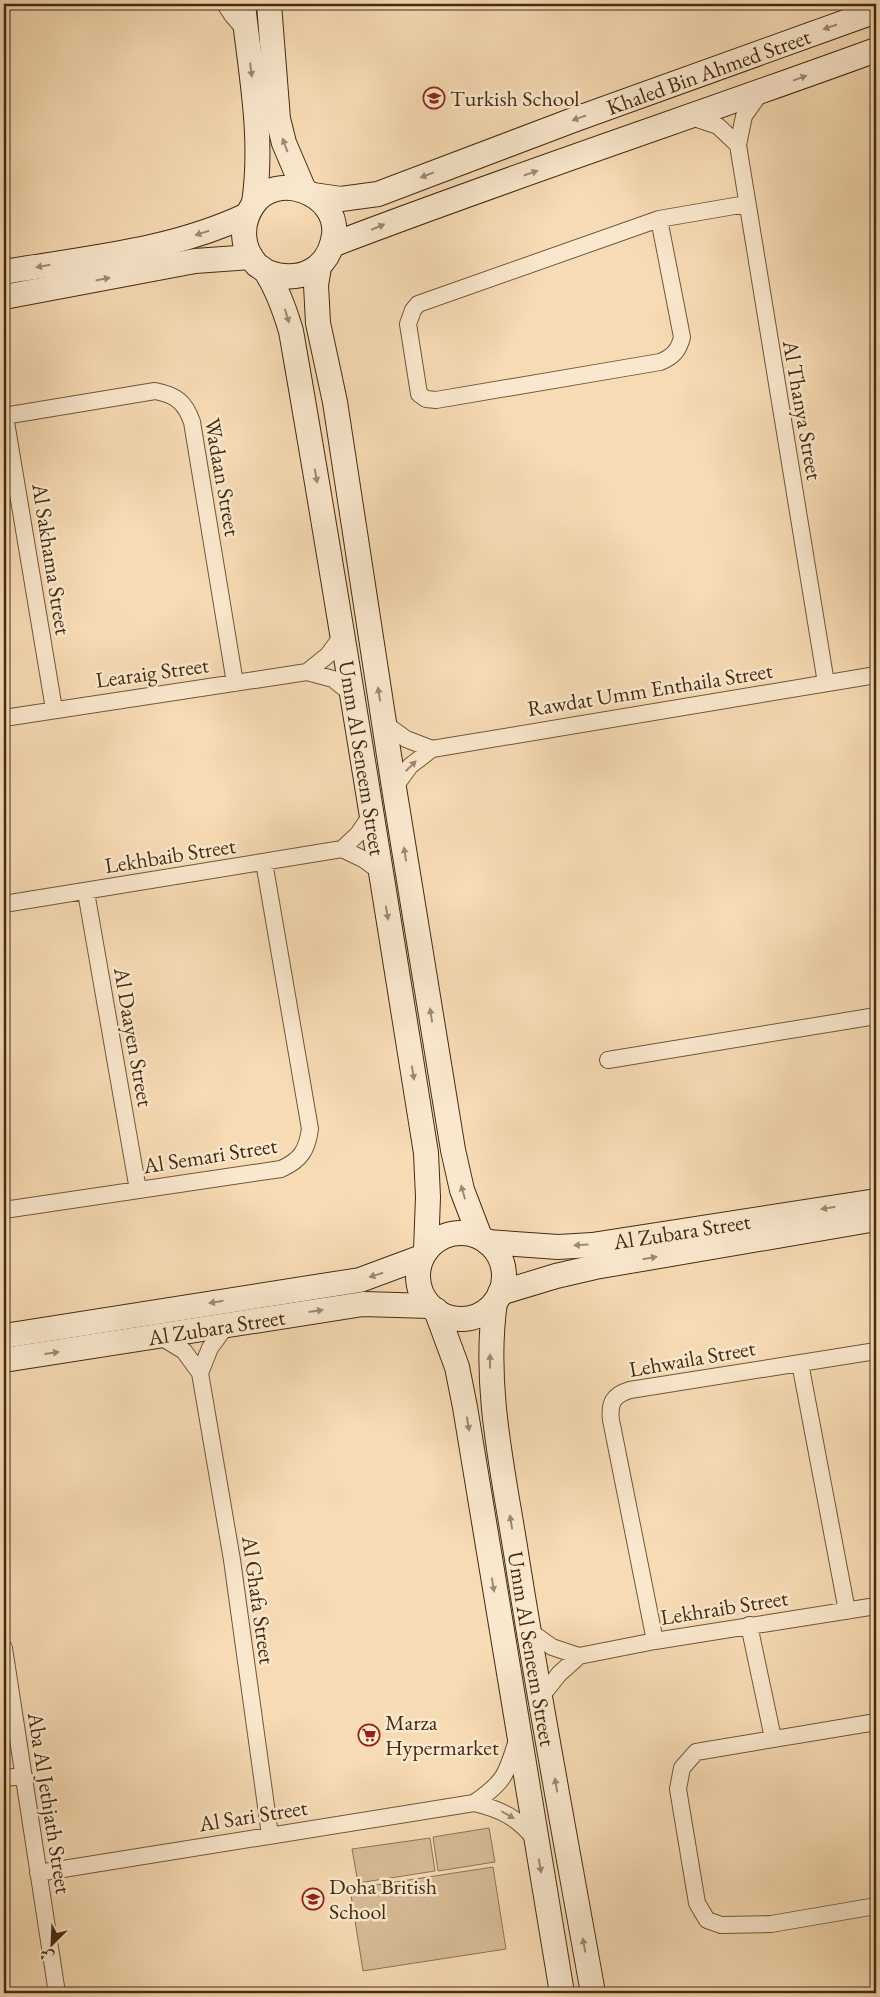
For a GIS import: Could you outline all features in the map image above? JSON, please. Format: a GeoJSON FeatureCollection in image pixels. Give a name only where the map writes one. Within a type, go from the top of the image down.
{"type":"FeatureCollection","features":[{"type":"Feature","properties":{"kind":"main road"},"geometry":{"type":"LineString","coordinates":[[243,4],[259,147],[251,209],[244,229],[245,244],[259,264],[279,277],[291,278],[305,275],[319,267],[332,245],[334,231],[331,218],[325,206],[308,192],[284,143],[278,120],[269,4]]}},
{"type":"Feature","properties":{"kind":"main road","name":"Khaled Bin Ahmed Street"},"geometry":{"type":"LineString","coordinates":[[308,192],[341,199],[378,194],[576,119],[876,11]]}},
{"type":"Feature","properties":{"kind":"main road","name":"Khaled Bin Ahmed Street"},"geometry":{"type":"LineString","coordinates":[[332,245],[411,214],[691,118],[876,50]]}},
{"type":"Feature","properties":{"kind":"main road"},"geometry":{"type":"LineString","coordinates":[[4,272],[168,244],[215,229],[251,209],[265,194],[277,189],[291,188],[308,192]]}},
{"type":"Feature","properties":{"kind":"main road"},"geometry":{"type":"LineString","coordinates":[[4,297],[195,261],[259,264]]}},
{"type":"Feature","properties":{"kind":"main road","name":"Umm Al Seneem Street"},"geometry":{"type":"LineString","coordinates":[[259,264],[280,298],[291,331],[344,633],[371,815],[426,1153],[428,1197],[424,1254]]}},
{"type":"Feature","properties":{"kind":"main road","name":"Umm Al Seneem Street"},"geometry":{"type":"LineString","coordinates":[[319,267],[316,285],[318,323],[335,402],[394,788],[453,1150],[462,1190],[484,1240]]}},
{"type":"Feature","properties":{"kind":"main road","name":"Al Zubara Street"},"geometry":{"type":"LineString","coordinates":[[484,1240],[558,1247],[592,1245],[876,1201]]}},
{"type":"Feature","properties":{"kind":"main road","name":"Al Zubara Street"},"geometry":{"type":"LineString","coordinates":[[497,1297],[556,1276],[876,1219]]}},
{"type":"Feature","properties":{"kind":"main road"},"geometry":{"type":"LineString","coordinates":[[466,1233],[484,1240],[497,1252],[503,1265],[504,1280],[497,1297],[485,1311],[467,1318],[448,1316],[433,1308],[420,1288],[418,1267],[424,1254],[436,1240],[450,1234],[466,1233]]}},
{"type":"Feature","properties":{"kind":"main road","name":"Al Zubara Street"},"geometry":{"type":"LineString","coordinates":[[4,1336],[360,1280],[424,1254]]}},
{"type":"Feature","properties":{"kind":"main road","name":"Umm Al Seneem Street"},"geometry":{"type":"LineString","coordinates":[[497,1297],[490,1336],[493,1406],[528,1630],[593,1993]]}},
{"type":"Feature","properties":{"kind":"main road","name":"Al Zubara Street"},"geometry":{"type":"LineString","coordinates":[[4,1360],[363,1304],[433,1308]]}},
{"type":"Feature","properties":{"kind":"main road","name":"Umm Al Seneem Street"},"geometry":{"type":"LineString","coordinates":[[433,1308],[457,1367],[464,1399],[518,1737],[562,1993]]}},
{"type":"Feature","properties":{"kind":"street"},"geometry":{"type":"LineString","coordinates":[[225,4],[232,16],[246,30]]}},
{"type":"Feature","properties":{"kind":"street","name":"Al Thanya Street"},"geometry":{"type":"LineString","coordinates":[[761,92],[744,116],[739,130],[738,145],[746,204],[826,683]]}},
{"type":"Feature","properties":{"kind":"street"},"geometry":{"type":"LineString","coordinates":[[691,118],[718,126],[738,145]]}},
{"type":"Feature","properties":{"kind":"street"},"geometry":{"type":"LineString","coordinates":[[659,219],[682,337],[680,346],[668,359],[660,362],[436,400],[426,399],[419,394],[408,324],[413,310],[418,304],[659,219],[746,204]]}},
{"type":"Feature","properties":{"kind":"street","name":"Wadaan Street"},"geometry":{"type":"LineString","coordinates":[[4,416],[156,391],[168,393],[180,399],[187,409],[192,422],[235,683]]}},
{"type":"Feature","properties":{"kind":"street","name":"Al Sakhama Street"},"geometry":{"type":"LineString","coordinates":[[4,416],[54,709]]}},
{"type":"Feature","properties":{"kind":"street"},"geometry":{"type":"LineString","coordinates":[[307,672],[328,655],[344,633]]}},
{"type":"Feature","properties":{"kind":"street","name":"Learaig Street"},"geometry":{"type":"LineString","coordinates":[[4,718],[307,672],[333,679],[354,696]]}},
{"type":"Feature","properties":{"kind":"street","name":"Rawdat Umm Enthaila Street"},"geometry":{"type":"LineString","coordinates":[[394,788],[410,766],[432,749],[876,675]]}},
{"type":"Feature","properties":{"kind":"street","name":"Rawdat Umm Enthaila Street"},"geometry":{"type":"LineString","coordinates":[[384,723],[406,740],[432,749]]}},
{"type":"Feature","properties":{"kind":"street"},"geometry":{"type":"LineString","coordinates":[[371,815],[358,834],[342,850],[363,859],[381,872]]}},
{"type":"Feature","properties":{"kind":"street","name":"Lekhbaib Street"},"geometry":{"type":"LineString","coordinates":[[4,904],[342,850]]}},
{"type":"Feature","properties":{"kind":"street","name":"Al Semari Street"},"geometry":{"type":"LineString","coordinates":[[4,1210],[281,1169],[294,1163],[303,1155],[308,1143],[310,1129],[264,862]]}},
{"type":"Feature","properties":{"kind":"street","name":"Al Daayen Street"},"geometry":{"type":"LineString","coordinates":[[86,892],[138,1190]]}},
{"type":"Feature","properties":{"kind":"street"},"geometry":{"type":"LineString","coordinates":[[608,1060],[876,1016]]}},
{"type":"Feature","properties":{"kind":"street"},"geometry":{"type":"LineString","coordinates":[[200,1373],[210,1348],[226,1326]]}},
{"type":"Feature","properties":{"kind":"street","name":"Al Ghafa Street"},"geometry":{"type":"LineString","coordinates":[[161,1337],[184,1352],[200,1373],[232,1560],[270,1835]]}},
{"type":"Feature","properties":{"kind":"street","name":"Lehwaila Street"},"geometry":{"type":"LineString","coordinates":[[655,1641],[611,1420],[612,1401],[616,1395],[630,1390],[876,1351]]}},
{"type":"Feature","properties":{"kind":"street"},"geometry":{"type":"LineString","coordinates":[[800,1363],[847,1611]]}},
{"type":"Feature","properties":{"kind":"street","name":"Lekhraib Street"},"geometry":{"type":"LineString","coordinates":[[528,1630],[552,1647],[579,1656],[749,1625],[876,1606]]}},
{"type":"Feature","properties":{"kind":"street"},"geometry":{"type":"LineString","coordinates":[[749,1625],[773,1738]]}},
{"type":"Feature","properties":{"kind":"street","name":"Aba Al Jethjath Street"},"geometry":{"type":"LineString","coordinates":[[4,1648],[57,1993]]}},
{"type":"Feature","properties":{"kind":"street"},"geometry":{"type":"LineString","coordinates":[[540,1698],[554,1679],[579,1656]]}},
{"type":"Feature","properties":{"kind":"street"},"geometry":{"type":"LineString","coordinates":[[876,1722],[696,1752],[682,1768],[678,1789],[697,1903],[707,1920],[721,1925],[770,1924],[876,1906]]}},
{"type":"Feature","properties":{"kind":"street","name":"Al Sari Street"},"geometry":{"type":"LineString","coordinates":[[474,1803],[496,1788],[503,1778],[518,1737]]}},
{"type":"Feature","properties":{"kind":"street"},"geometry":{"type":"LineString","coordinates":[[4,1778],[24,1776]]}},
{"type":"Feature","properties":{"kind":"street","name":"Al Sari Street"},"geometry":{"type":"LineString","coordinates":[[38,1873],[474,1803],[493,1807],[510,1815],[526,1827],[535,1840]]}},
{"type":"Feature","properties":{"kind":"shaded area"},"geometry":{"type":"Polygon","coordinates":[[[489,1828],[495,1862],[438,1871],[433,1837],[489,1828]]]}},
{"type":"Feature","properties":{"kind":"shaded area"},"geometry":{"type":"Polygon","coordinates":[[[430,1838],[435,1871],[358,1883],[352,1849],[430,1838]]]}},
{"type":"Feature","properties":{"kind":"shaded area"},"geometry":{"type":"Polygon","coordinates":[[[493,1867],[506,1949],[363,1971],[350,1889],[493,1867]]]}},
{"type":"Feature","properties":{"kind":"place","name":"Turkish School"},"geometry":{"type":"Point","coordinates":[434,98]}},
{"type":"Feature","properties":{"kind":"place","name":"Marza Hypermarket"},"geometry":{"type":"Point","coordinates":[369,1735]}},
{"type":"Feature","properties":{"kind":"place","name":"Doha British School"},"geometry":{"type":"Point","coordinates":[313,1899]}}]}
